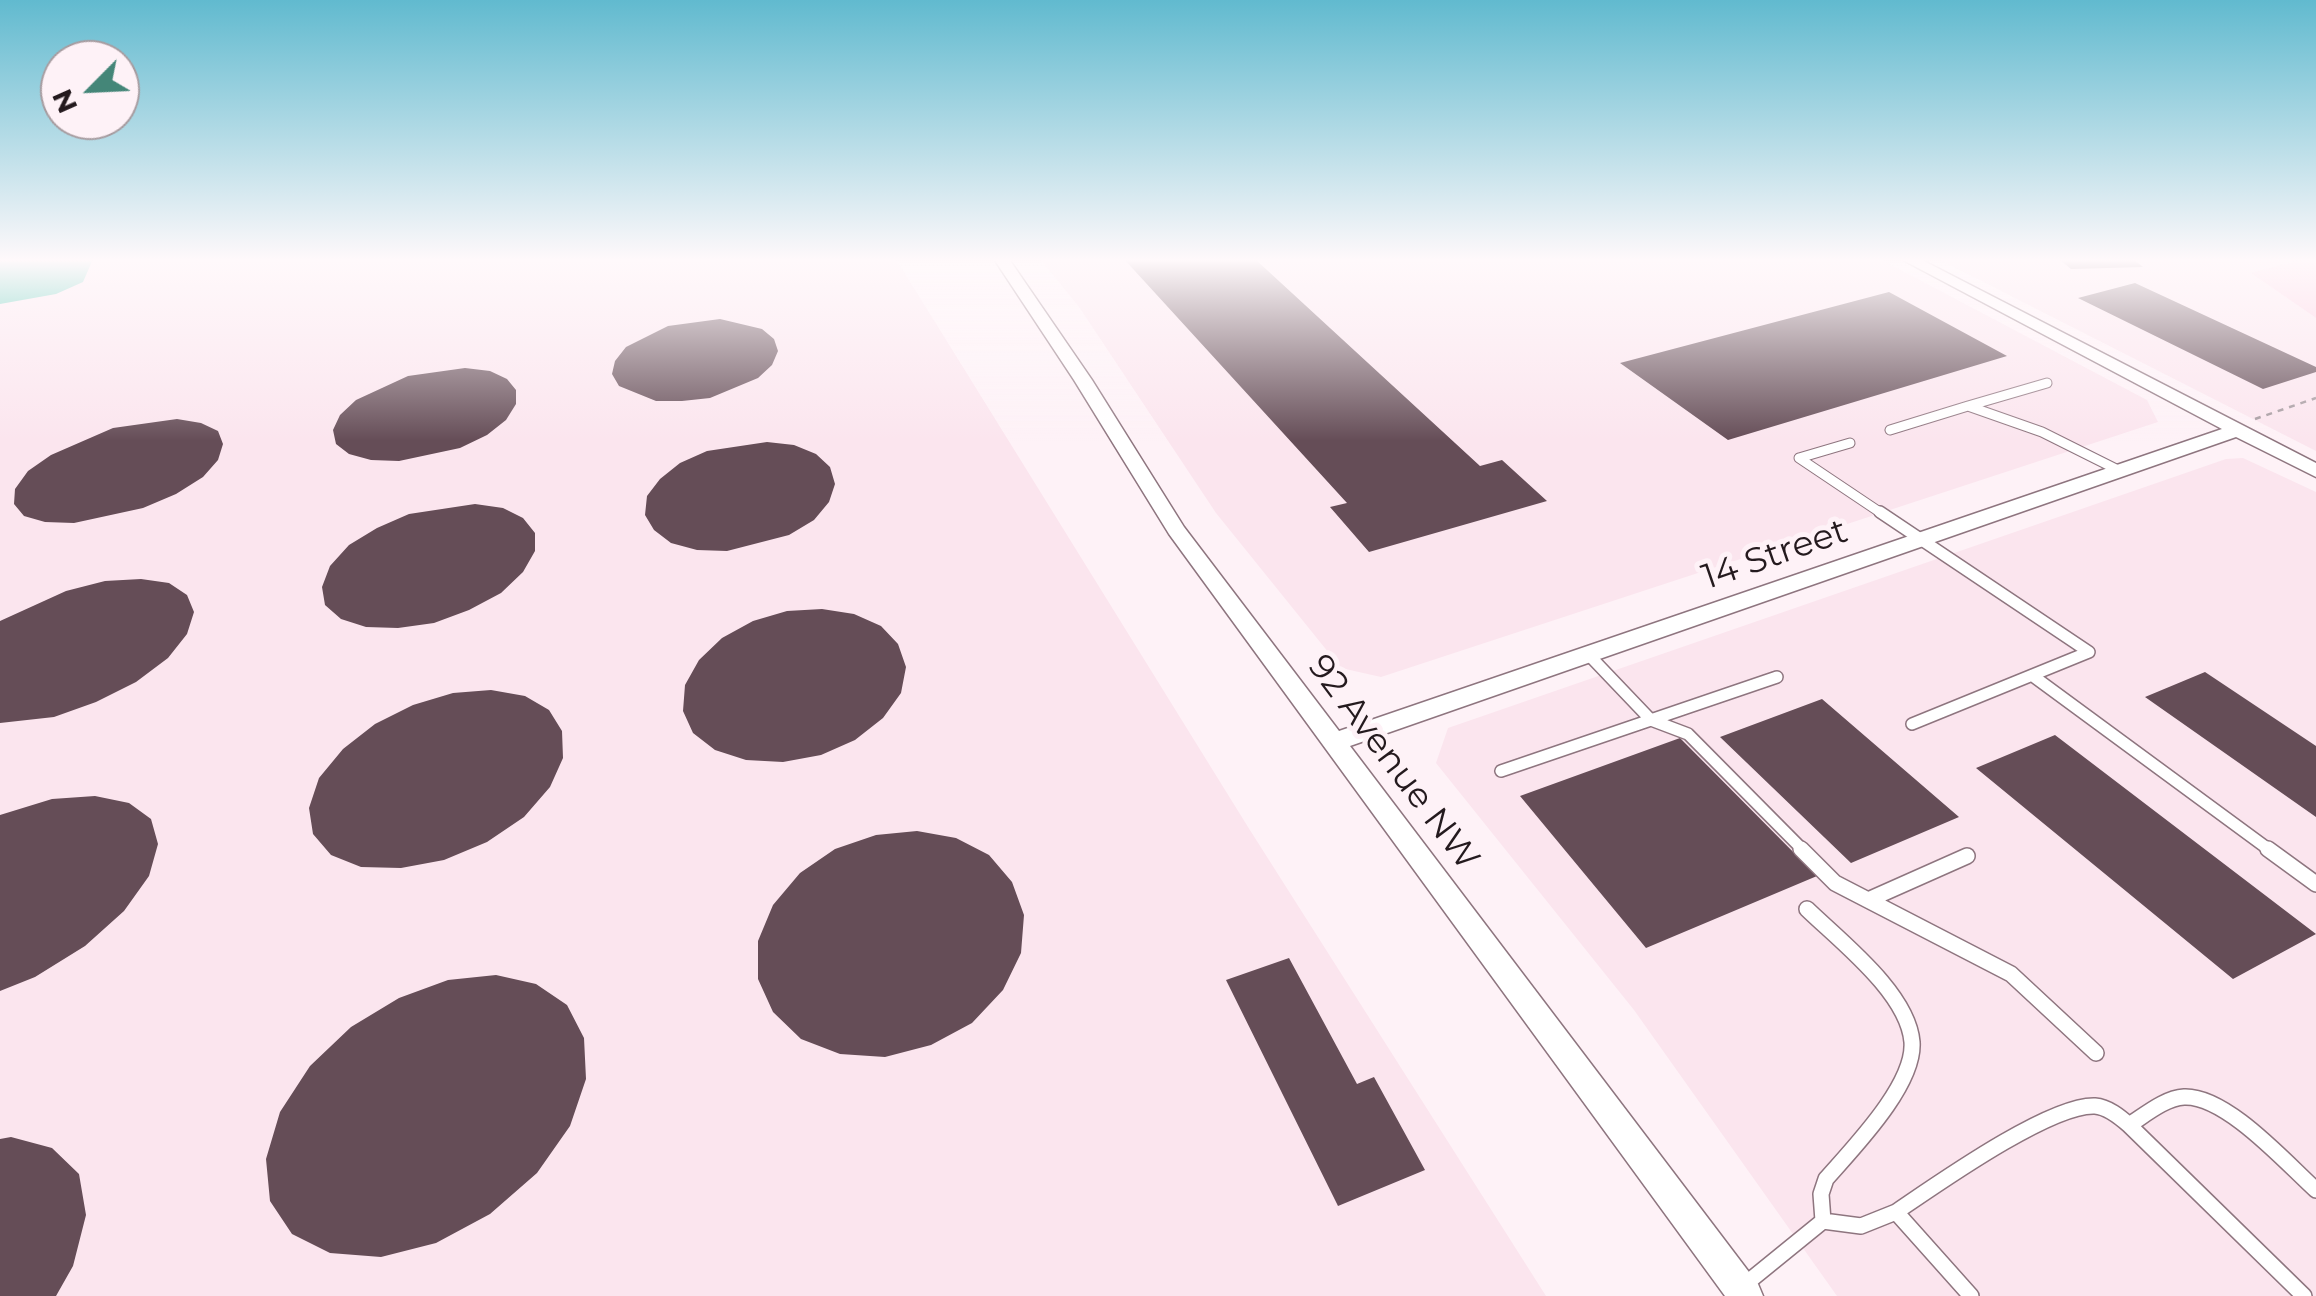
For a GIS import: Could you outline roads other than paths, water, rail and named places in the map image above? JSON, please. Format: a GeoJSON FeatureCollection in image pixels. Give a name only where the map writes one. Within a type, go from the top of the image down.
{"type":"FeatureCollection","features":[{"type":"Feature","properties":{"kind":"street","name":"92 Avenue NW"},"geometry":{"type":"LineString","coordinates":[[1042,319],[1176,530],[1743,1292]]}},
{"type":"Feature","properties":{"kind":"street"},"geometry":{"type":"LineString","coordinates":[[2025,319],[2316,471]]}},
{"type":"Feature","properties":{"kind":"street","name":"14 Street"},"geometry":{"type":"LineString","coordinates":[[1334,742],[2120,471],[2234,428]]}},
{"type":"Feature","properties":{"kind":"lane"},"geometry":{"type":"LineString","coordinates":[[1890,430],[2047,382]]}},
{"type":"Feature","properties":{"kind":"lane"},"geometry":{"type":"LineString","coordinates":[[1968,406],[2042,432],[2120,471]]}},
{"type":"Feature","properties":{"kind":"lane"},"geometry":{"type":"LineString","coordinates":[[1850,443],[1799,458],[2088,652],[1912,724]]}},
{"type":"Feature","properties":{"kind":"lane"},"geometry":{"type":"LineString","coordinates":[[1588,654],[1651,720],[1688,734],[1836,883],[2011,974],[2096,1052]]}},
{"type":"Feature","properties":{"kind":"lane"},"geometry":{"type":"LineString","coordinates":[[2033,676],[2316,884]]}},
{"type":"Feature","properties":{"kind":"lane"},"geometry":{"type":"LineString","coordinates":[[1501,771],[1777,677]]}},
{"type":"Feature","properties":{"kind":"lane"},"geometry":{"type":"LineString","coordinates":[[1868,900],[1967,856]]}},
{"type":"Feature","properties":{"kind":"lane"},"geometry":{"type":"LineString","coordinates":[[1807,909],[1875,976],[1903,1014],[1912,1044],[1907,1069],[1886,1103],[1826,1179],[1820,1194],[1823,1222]]}},
{"type":"Feature","properties":{"kind":"lane"},"geometry":{"type":"LineString","coordinates":[[2129,1125],[2184,1097],[2204,1100],[2223,1110],[2316,1190]]}},
{"type":"Feature","properties":{"kind":"lane"},"geometry":{"type":"LineString","coordinates":[[1823,1222],[1853,1229],[1872,1226],[1950,1175],[2068,1112],[2092,1105],[2114,1112],[2129,1125],[2304,1296]]}},
{"type":"Feature","properties":{"kind":"lane"},"geometry":{"type":"LineString","coordinates":[[1896,1212],[1971,1296]]}},
{"type":"Feature","properties":{"kind":"lane"},"geometry":{"type":"LineString","coordinates":[[1743,1292],[1823,1222]]}}]}
